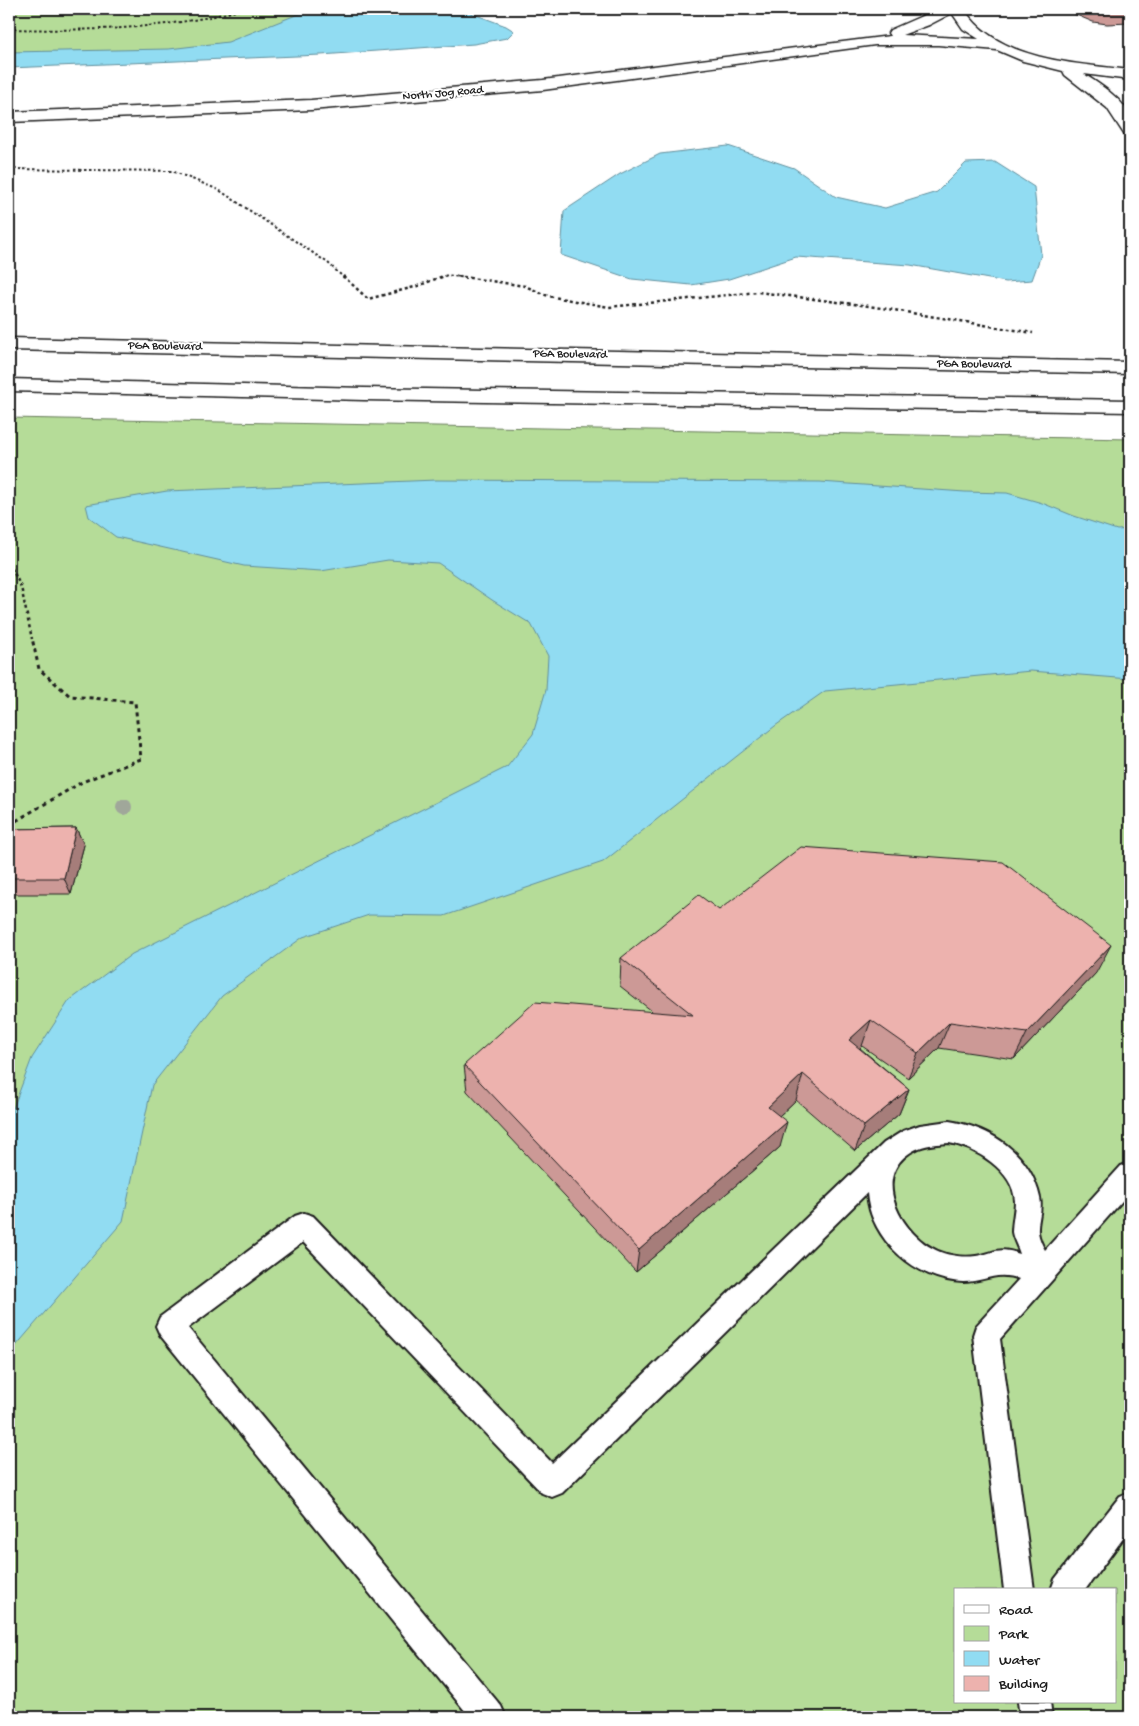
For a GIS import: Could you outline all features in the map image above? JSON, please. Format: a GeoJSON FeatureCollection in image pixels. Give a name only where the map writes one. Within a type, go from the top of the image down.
{"type":"FeatureCollection","features":[{"type":"Feature","properties":{"kind":"main road","name":"North Jog Road"},"geometry":{"type":"LineString","coordinates":[[875,41],[924,22],[948,9]]}},
{"type":"Feature","properties":{"kind":"main road"},"geometry":{"type":"LineString","coordinates":[[957,9],[968,26],[1000,46],[1028,58],[1063,67],[1130,75]]}},
{"type":"Feature","properties":{"kind":"main road","name":"North Jog Road"},"geometry":{"type":"LineString","coordinates":[[9,117],[311,106],[514,88],[875,41],[922,38],[1000,46]]}},
{"type":"Feature","properties":{"kind":"main road"},"geometry":{"type":"LineString","coordinates":[[1063,67],[1100,91],[1126,123],[1130,131]]}},
{"type":"Feature","properties":{"kind":"main road","name":"PGA Boulevard"},"geometry":{"type":"LineString","coordinates":[[9,344],[1130,368]]}},
{"type":"Feature","properties":{"kind":"main road"},"geometry":{"type":"LineString","coordinates":[[9,385],[364,394],[1130,406]]}},
{"type":"Feature","properties":{"kind":"lane"},"geometry":{"type":"LineString","coordinates":[[490,1717],[169,1326],[304,1225],[552,1483],[893,1152],[903,1143],[924,1134],[949,1132],[967,1136],[1002,1156],[1019,1176],[1028,1199],[1025,1234],[1041,1275]]}},
{"type":"Feature","properties":{"kind":"lane"},"geometry":{"type":"LineString","coordinates":[[893,1152],[881,1170],[880,1204],[891,1228],[909,1248],[924,1258],[949,1268],[976,1269],[1001,1262],[1041,1275]]}},
{"type":"Feature","properties":{"kind":"lane"},"geometry":{"type":"LineString","coordinates":[[1019,1588],[986,1335],[1130,1174]]}},
{"type":"Feature","properties":{"kind":"lane"},"geometry":{"type":"LineString","coordinates":[[1068,1588],[1130,1506]]}},
{"type":"Feature","properties":{"kind":"lane"},"geometry":{"type":"LineString","coordinates":[[1034,1704],[1036,1717]]}},
{"type":"Feature","properties":{"kind":"path"},"geometry":{"type":"LineString","coordinates":[[9,29],[79,31],[180,24],[242,9]]}},
{"type":"Feature","properties":{"kind":"path"},"geometry":{"type":"LineString","coordinates":[[9,169],[172,171],[219,190],[328,263],[368,299],[418,286],[447,275],[525,286],[548,296],[609,307],[758,292],[869,306],[1042,334]]}},
{"type":"Feature","properties":{"kind":"path"},"geometry":{"type":"LineString","coordinates":[[9,563],[21,587],[39,669],[70,696],[135,702],[141,759],[82,782],[9,825]]}},
{"type":"Feature","properties":{"kind":"green space"},"geometry":{"type":"Polygon","coordinates":[[[9,9],[370,9],[254,51],[9,57],[9,9]]]}},
{"type":"Feature","properties":{"kind":"green space"},"geometry":{"type":"Polygon","coordinates":[[[9,418],[1130,439],[1130,1717],[9,1717],[9,418]]]}},
{"type":"Feature","properties":{"kind":"water"},"geometry":{"type":"Polygon","coordinates":[[[319,9],[460,9],[506,26],[514,31],[507,38],[474,44],[321,55],[9,68],[9,52],[169,49],[228,42],[296,15],[319,9]]]}},
{"type":"Feature","properties":{"kind":"water"},"geometry":{"type":"Polygon","coordinates":[[[728,146],[794,168],[836,197],[885,208],[937,192],[966,163],[995,162],[1034,187],[1041,255],[1032,280],[1006,282],[910,265],[796,257],[729,279],[691,285],[632,279],[561,255],[564,211],[620,174],[660,154],[728,146]]]}},
{"type":"Feature","properties":{"kind":"water"},"geometry":{"type":"Polygon","coordinates":[[[436,480],[820,482],[1007,493],[1042,503],[1117,530],[1130,529],[1130,679],[1031,671],[825,691],[775,726],[603,862],[444,916],[369,915],[303,937],[222,996],[152,1085],[123,1221],[9,1354],[9,1119],[32,1058],[69,1001],[132,954],[507,767],[533,734],[546,690],[548,656],[531,624],[438,563],[388,560],[321,571],[244,566],[116,537],[89,517],[86,505],[167,491],[436,480]]]}},
{"type":"Feature","properties":{"kind":"building"},"geometry":{"type":"Polygon","coordinates":[[[76,828],[64,878],[9,878],[9,829],[76,828]]]}},
{"type":"Feature","properties":{"kind":"building"},"geometry":{"type":"Polygon","coordinates":[[[801,847],[1003,862],[1111,945],[1027,1033],[950,1022],[918,1053],[871,1020],[849,1040],[909,1089],[864,1126],[803,1074],[768,1107],[787,1122],[639,1250],[464,1065],[535,1002],[693,1015],[621,958],[699,895],[719,910],[801,847]]]}}]}
